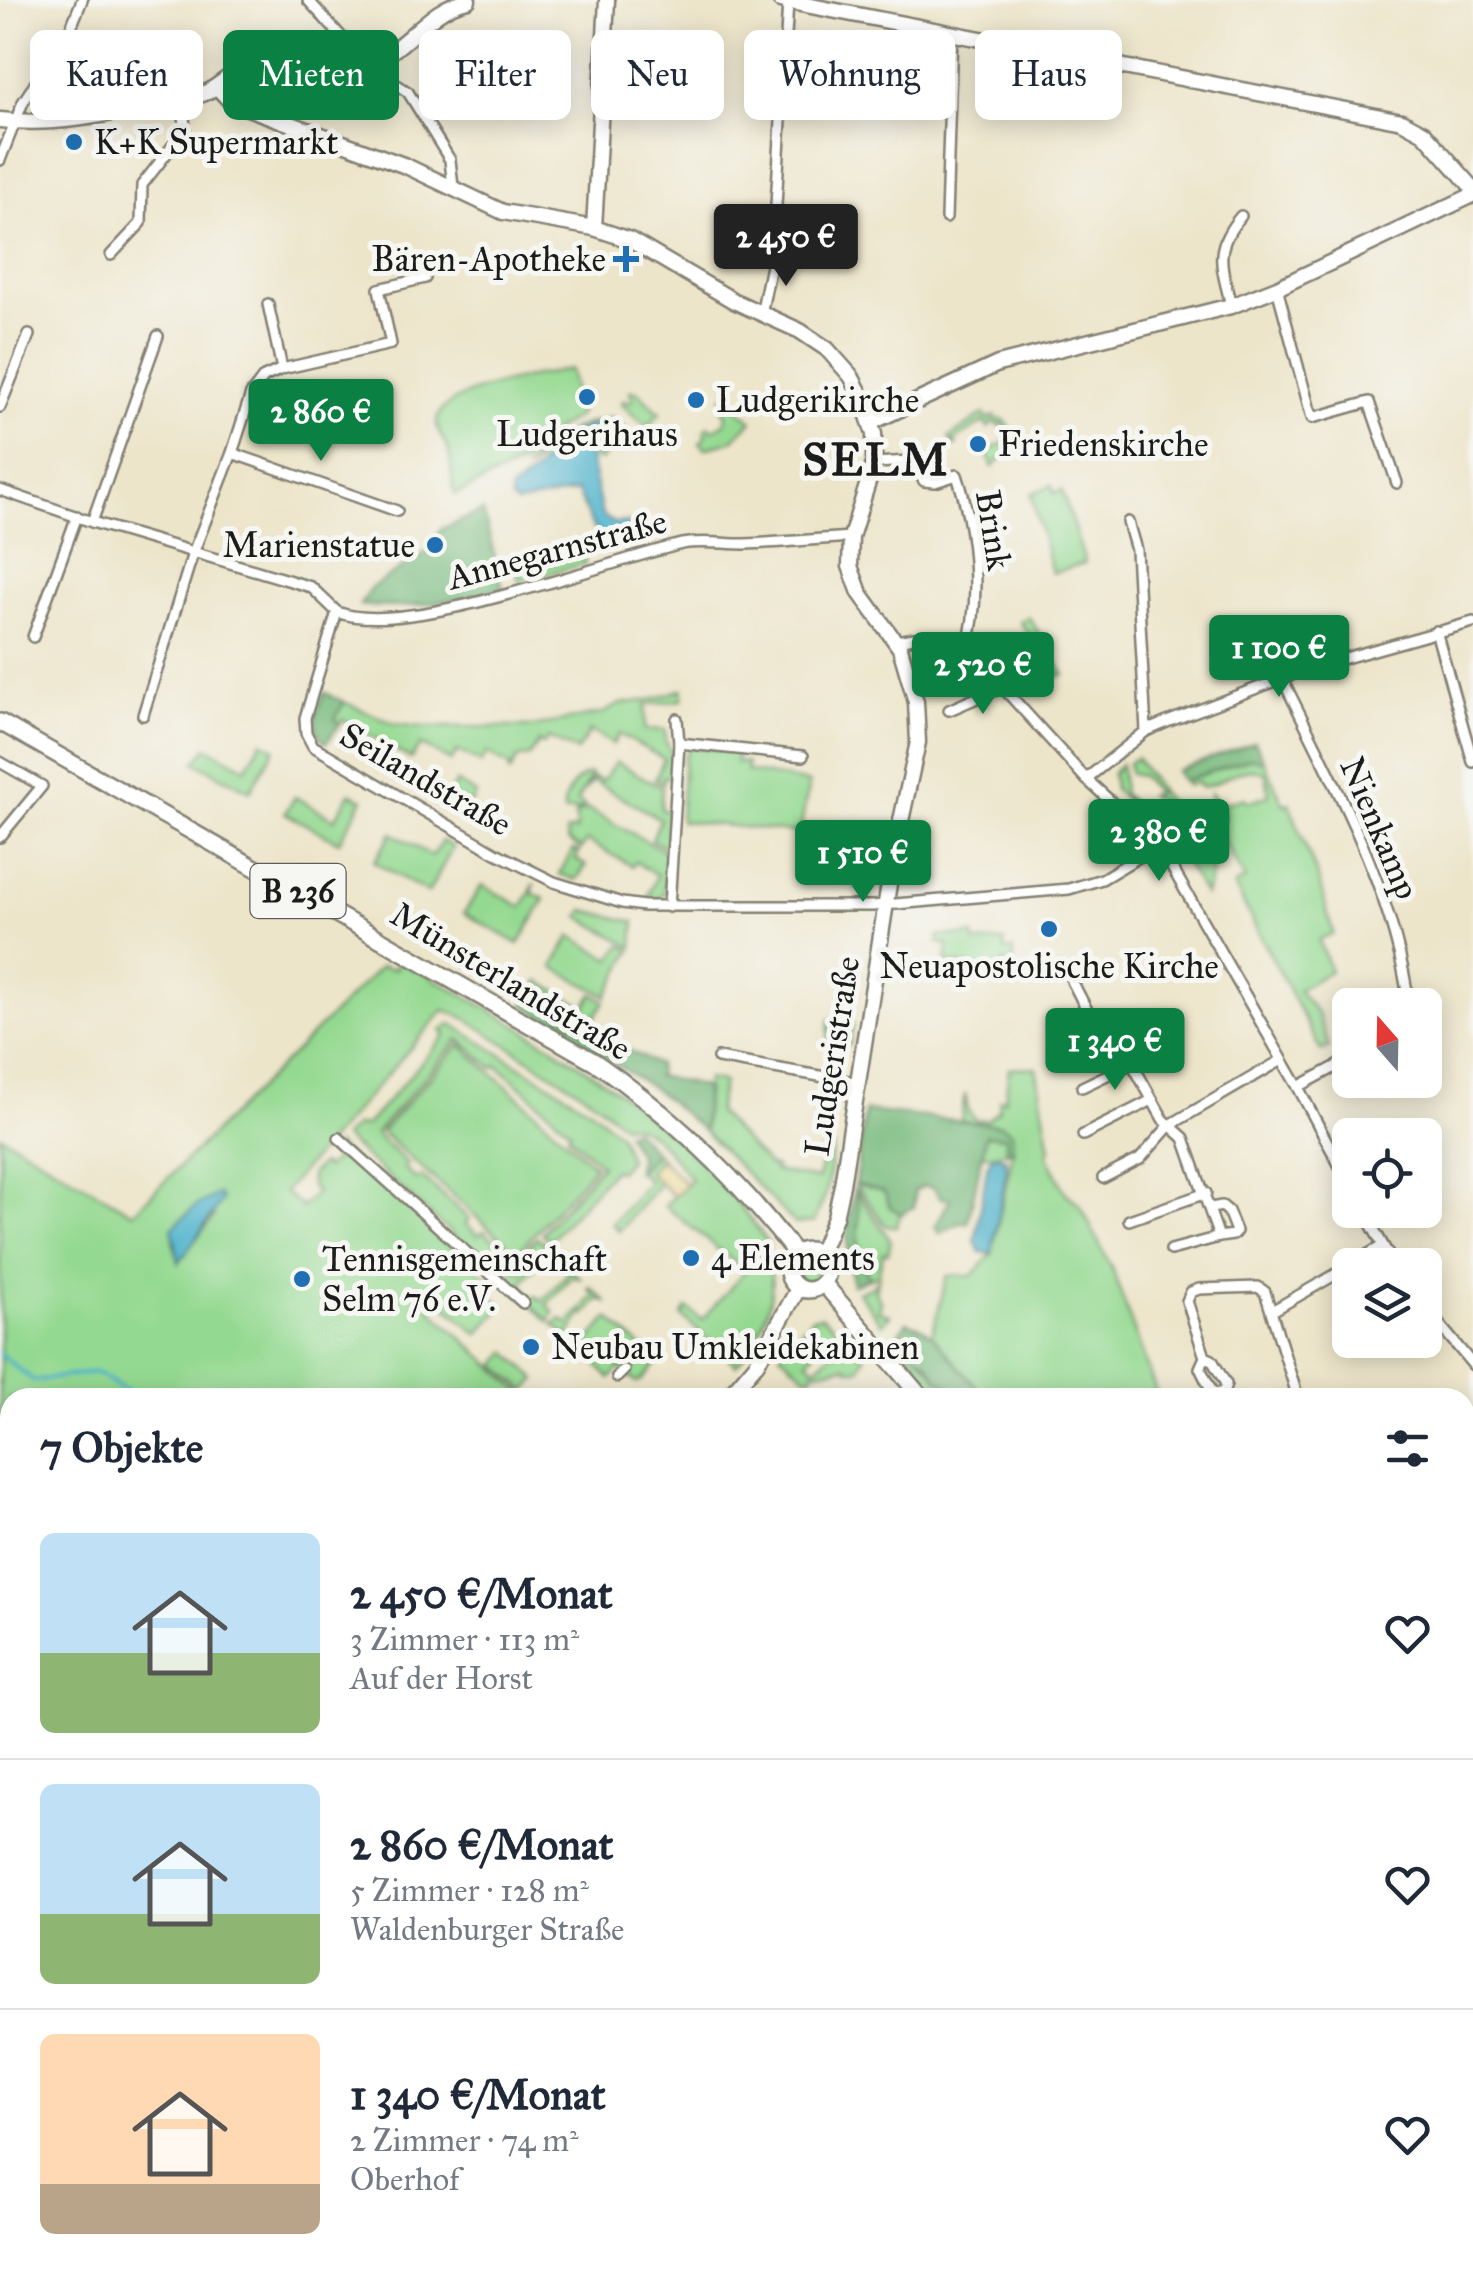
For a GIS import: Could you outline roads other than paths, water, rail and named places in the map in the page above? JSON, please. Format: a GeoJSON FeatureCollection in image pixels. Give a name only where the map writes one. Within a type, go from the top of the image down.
{"type":"FeatureCollection","features":[{"type":"Feature","properties":{"kind":"main road","name":"Münsterlandstraße"},"geometry":{"type":"LineString","coordinates":[[0,722],[594,1062],[704,1147],[796,1254]]}},
{"type":"Feature","properties":{"kind":"main road"},"geometry":{"type":"LineString","coordinates":[[808,1250],[820,1254],[829,1272],[824,1284],[812,1291],[798,1288],[790,1281],[788,1269],[796,1254],[808,1250]]}},
{"type":"Feature","properties":{"kind":"main road"},"geometry":{"type":"LineString","coordinates":[[824,1284],[913,1388]]}},
{"type":"Feature","properties":{"kind":"street"},"geometry":{"type":"LineString","coordinates":[[0,160],[8,120],[70,30],[82,0]]}},
{"type":"Feature","properties":{"kind":"street"},"geometry":{"type":"LineString","coordinates":[[308,0],[336,30]]}},
{"type":"Feature","properties":{"kind":"street"},"geometry":{"type":"LineString","coordinates":[[399,46],[448,3],[468,0]]}},
{"type":"Feature","properties":{"kind":"street"},"geometry":{"type":"LineString","coordinates":[[594,228],[607,0]]}},
{"type":"Feature","properties":{"kind":"street"},"geometry":{"type":"LineString","coordinates":[[761,314],[773,256],[784,1],[932,30]]}},
{"type":"Feature","properties":{"kind":"street"},"geometry":{"type":"LineString","coordinates":[[872,422],[998,364],[1231,306],[1276,288],[1473,191],[1424,133],[1402,121],[955,35]]}},
{"type":"Feature","properties":{"kind":"street"},"geometry":{"type":"LineString","coordinates":[[203,92],[223,82]]}},
{"type":"Feature","properties":{"kind":"street"},"geometry":{"type":"LineString","coordinates":[[399,86],[408,92],[450,160],[453,187]]}},
{"type":"Feature","properties":{"kind":"street","name":"Ludgeristraße"},"geometry":{"type":"LineString","coordinates":[[217,87],[230,102],[354,146],[502,212],[594,228],[648,249],[761,314],[800,331],[839,360],[862,395],[872,422],[874,462],[851,537],[850,566],[854,581],[896,640],[916,702],[918,742],[886,905],[835,1217],[820,1254]]}},
{"type":"Feature","properties":{"kind":"street"},"geometry":{"type":"LineString","coordinates":[[8,120],[76,120]]}},
{"type":"Feature","properties":{"kind":"street"},"geometry":{"type":"LineString","coordinates":[[112,255],[141,223],[142,185],[185,130],[184,120]]}},
{"type":"Feature","properties":{"kind":"street"},"geometry":{"type":"LineString","coordinates":[[946,218],[949,120]]}},
{"type":"Feature","properties":{"kind":"street"},"geometry":{"type":"LineString","coordinates":[[1231,306],[1220,255],[1228,232],[1241,216]]}},
{"type":"Feature","properties":{"kind":"street"},"geometry":{"type":"LineString","coordinates":[[143,715],[193,553],[251,394],[264,377],[282,369],[391,344],[379,289],[425,278]]}},
{"type":"Feature","properties":{"kind":"street"},"geometry":{"type":"LineString","coordinates":[[1276,288],[1312,418],[1369,402],[1398,483]]}},
{"type":"Feature","properties":{"kind":"street"},"geometry":{"type":"LineString","coordinates":[[268,304],[282,369]]}},
{"type":"Feature","properties":{"kind":"street"},"geometry":{"type":"LineString","coordinates":[[0,407],[29,335]]}},
{"type":"Feature","properties":{"kind":"street"},"geometry":{"type":"LineString","coordinates":[[92,522],[158,336]]}},
{"type":"Feature","properties":{"kind":"street"},"geometry":{"type":"LineString","coordinates":[[232,453],[397,511]]}},
{"type":"Feature","properties":{"kind":"street","name":"Brink"},"geometry":{"type":"LineString","coordinates":[[874,462],[910,462],[924,481],[957,476],[976,582],[974,627],[966,652]]}},
{"type":"Feature","properties":{"kind":"street"},"geometry":{"type":"LineString","coordinates":[[0,490],[92,522],[311,586],[337,612]]}},
{"type":"Feature","properties":{"kind":"street"},"geometry":{"type":"LineString","coordinates":[[33,637],[76,516]]}},
{"type":"Feature","properties":{"kind":"street"},"geometry":{"type":"LineString","coordinates":[[1128,522],[1136,550],[1146,730]]}},
{"type":"Feature","properties":{"kind":"street","name":"Annegarnstraße"},"geometry":{"type":"LineString","coordinates":[[337,612],[382,618],[456,606],[686,543],[744,544],[851,537]]}},
{"type":"Feature","properties":{"kind":"street","name":"Seilandstraße"},"geometry":{"type":"LineString","coordinates":[[337,612],[304,718],[306,733],[314,746],[554,882],[622,902],[669,907],[886,905],[1069,889],[1102,880],[1158,844]]}},
{"type":"Feature","properties":{"kind":"street"},"geometry":{"type":"LineString","coordinates":[[1086,779],[1146,730],[1282,678],[1473,622]]}},
{"type":"Feature","properties":{"kind":"street"},"geometry":{"type":"LineString","coordinates":[[1436,631],[1473,762]]}},
{"type":"Feature","properties":{"kind":"street"},"geometry":{"type":"LineString","coordinates":[[896,640],[914,638],[966,652],[1086,779],[1158,844],[1332,1151]]}},
{"type":"Feature","properties":{"kind":"street","name":"Nienkamp"},"geometry":{"type":"LineString","coordinates":[[1282,678],[1352,823],[1379,890],[1403,960],[1407,988]]}},
{"type":"Feature","properties":{"kind":"street"},"geometry":{"type":"LineString","coordinates":[[949,710],[1002,688]]}},
{"type":"Feature","properties":{"kind":"street"},"geometry":{"type":"LineString","coordinates":[[669,907],[677,719]]}},
{"type":"Feature","properties":{"kind":"street"},"geometry":{"type":"LineString","coordinates":[[679,742],[803,756]]}},
{"type":"Feature","properties":{"kind":"street"},"geometry":{"type":"LineString","coordinates":[[0,762],[42,786],[0,838]]}},
{"type":"Feature","properties":{"kind":"street"},"geometry":{"type":"LineString","coordinates":[[1072,980],[1118,1070]]}},
{"type":"Feature","properties":{"kind":"street"},"geometry":{"type":"LineString","coordinates":[[1105,1045],[1124,1047],[1152,1100],[1184,1138],[1219,1236]]}},
{"type":"Feature","properties":{"kind":"street"},"geometry":{"type":"LineString","coordinates":[[718,1058],[859,1083]]}},
{"type":"Feature","properties":{"kind":"street"},"geometry":{"type":"LineString","coordinates":[[1103,1178],[1140,1159],[1170,1126],[1282,1060]]}},
{"type":"Feature","properties":{"kind":"street"},"geometry":{"type":"LineString","coordinates":[[1082,1087],[1132,1063]]}},
{"type":"Feature","properties":{"kind":"street"},"geometry":{"type":"LineString","coordinates":[[1298,1087],[1332,1069]]}},
{"type":"Feature","properties":{"kind":"street"},"geometry":{"type":"LineString","coordinates":[[1083,1134],[1152,1100]]}},
{"type":"Feature","properties":{"kind":"street"},"geometry":{"type":"LineString","coordinates":[[1184,1138],[1188,1116]]}},
{"type":"Feature","properties":{"kind":"street"},"geometry":{"type":"LineString","coordinates":[[339,1138],[523,1303]]}},
{"type":"Feature","properties":{"kind":"street"},"geometry":{"type":"LineString","coordinates":[[1130,1220],[1206,1192]]}},
{"type":"Feature","properties":{"kind":"street"},"geometry":{"type":"LineString","coordinates":[[1171,1250],[1219,1236],[1233,1236],[1236,1231],[1228,1211],[1222,1206],[1211,1208]]}},
{"type":"Feature","properties":{"kind":"street"},"geometry":{"type":"LineString","coordinates":[[1372,1228],[1382,1246],[1379,1248]]}},
{"type":"Feature","properties":{"kind":"street"},"geometry":{"type":"LineString","coordinates":[[1272,1311],[1332,1276]]}},
{"type":"Feature","properties":{"kind":"street"},"geometry":{"type":"LineString","coordinates":[[1205,1357],[1186,1301],[1191,1292],[1258,1286],[1265,1292],[1272,1311],[1295,1388]]}},
{"type":"Feature","properties":{"kind":"street"},"geometry":{"type":"LineString","coordinates":[[736,1388],[758,1363],[798,1288]]}},
{"type":"Feature","properties":{"kind":"street"},"geometry":{"type":"LineString","coordinates":[[1442,1328],[1473,1365]]}},
{"type":"Feature","properties":{"kind":"water"},"geometry":{"type":"Polygon","coordinates":[[[588,426],[597,426],[599,445],[589,452],[602,515],[614,523],[628,522],[630,533],[607,540],[593,528],[577,492],[516,504],[511,500],[510,490],[588,426]]]}},
{"type":"Feature","properties":{"kind":"water"},"geometry":{"type":"Polygon","coordinates":[[[997,1155],[1006,1159],[1007,1165],[992,1254],[981,1252],[975,1242],[987,1168],[997,1155]]]}},
{"type":"Feature","properties":{"kind":"water"},"geometry":{"type":"Polygon","coordinates":[[[218,1194],[222,1200],[179,1263],[172,1228],[196,1206],[218,1194]]]}},
{"type":"Feature","properties":{"kind":"waterway"},"geometry":{"type":"LineString","coordinates":[[0,1354],[34,1381],[95,1372],[122,1388]]}},
{"type":"Feature","properties":{"kind":"place","name":"K+K Supermarkt"},"geometry":{"type":"Point","coordinates":[74,142]}},
{"type":"Feature","properties":{"kind":"place","name":"Bären-Apotheke"},"geometry":{"type":"Point","coordinates":[626,259]}},
{"type":"Feature","properties":{"kind":"place","name":"Ludgerihaus"},"geometry":{"type":"Point","coordinates":[587,397]}},
{"type":"Feature","properties":{"kind":"place","name":"Ludgerikirche"},"geometry":{"type":"Point","coordinates":[696,400]}},
{"type":"Feature","properties":{"kind":"place","name":"Friedenskirche"},"geometry":{"type":"Point","coordinates":[978,444]}},
{"type":"Feature","properties":{"kind":"place","name":"Marienstatue"},"geometry":{"type":"Point","coordinates":[435,545]}},
{"type":"Feature","properties":{"kind":"place","name":"Neuapostolische Kirche"},"geometry":{"type":"Point","coordinates":[1049,929]}},
{"type":"Feature","properties":{"kind":"place","name":"4 Elements"},"geometry":{"type":"Point","coordinates":[691,1258]}},
{"type":"Feature","properties":{"kind":"place","name":"Tennisgemeinschaft Selm 76 e.V."},"geometry":{"type":"Point","coordinates":[302,1279]}},
{"type":"Feature","properties":{"kind":"place","name":"Neubau Umkleidekabinen"},"geometry":{"type":"Point","coordinates":[531,1347]}},
{"type":"Feature","properties":{"kind":"district","name":"SELM"},"geometry":{"type":"Point","coordinates":[876,459]}}]}
